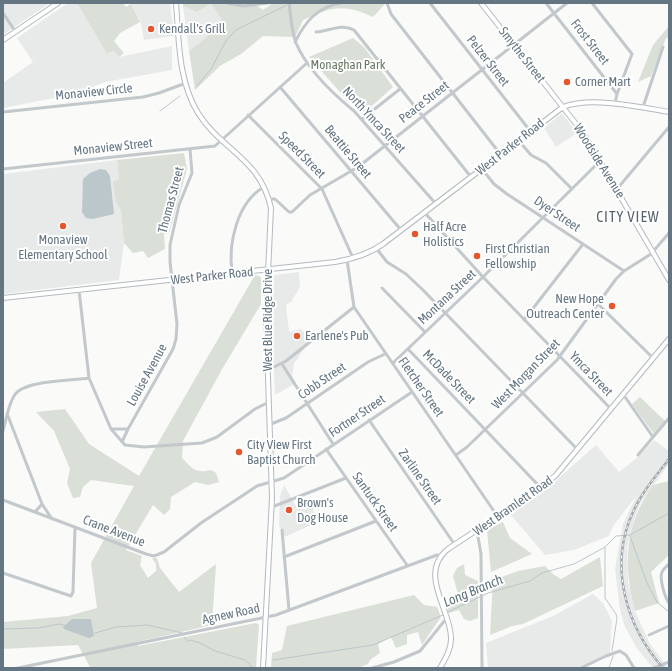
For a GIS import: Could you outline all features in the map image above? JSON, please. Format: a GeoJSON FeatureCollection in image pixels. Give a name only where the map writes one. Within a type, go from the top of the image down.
{"type":"FeatureCollection","features":[{"type":"Feature","properties":{"kind":"street"},"geometry":{"type":"LineString","coordinates":[[3,40],[58,3]]}},
{"type":"Feature","properties":{"kind":"street","name":"West Blue Ridge Drive"},"geometry":{"type":"LineString","coordinates":[[176,3],[182,65],[186,84],[198,113],[253,169],[270,199],[272,218],[266,317],[271,424],[272,507],[263,668]]}},
{"type":"Feature","properties":{"kind":"street"},"geometry":{"type":"LineString","coordinates":[[227,3],[243,6],[268,3]]}},
{"type":"Feature","properties":{"kind":"street","name":"North Ymca Street"},"geometry":{"type":"LineString","coordinates":[[288,3],[296,42],[307,63],[362,120],[436,204]]}},
{"type":"Feature","properties":{"kind":"street"},"geometry":{"type":"LineString","coordinates":[[296,42],[303,28],[317,12],[329,5],[341,3]]}},
{"type":"Feature","properties":{"kind":"street"},"geometry":{"type":"LineString","coordinates":[[387,3],[391,14],[501,155]]}},
{"type":"Feature","properties":{"kind":"street","name":"Pelzer Street"},"geometry":{"type":"LineString","coordinates":[[430,3],[531,132]]}},
{"type":"Feature","properties":{"kind":"street","name":"Smythe Street"},"geometry":{"type":"LineString","coordinates":[[481,3],[562,107]]}},
{"type":"Feature","properties":{"kind":"street","name":"Frost Street"},"geometry":{"type":"LineString","coordinates":[[546,3],[617,94]]}},
{"type":"Feature","properties":{"kind":"street","name":"Peace Street"},"geometry":{"type":"LineString","coordinates":[[270,199],[278,201],[291,212],[308,196],[352,171],[567,3]]}},
{"type":"Feature","properties":{"kind":"street"},"geometry":{"type":"LineString","coordinates":[[592,3],[632,54],[615,103]]}},
{"type":"Feature","properties":{"kind":"street"},"geometry":{"type":"LineString","coordinates":[[3,13],[16,31]]}},
{"type":"Feature","properties":{"kind":"street"},"geometry":{"type":"LineString","coordinates":[[316,32],[347,26],[354,30],[471,177]]}},
{"type":"Feature","properties":{"kind":"street"},"geometry":{"type":"LineString","coordinates":[[643,107],[663,47]]}},
{"type":"Feature","properties":{"kind":"street"},"geometry":{"type":"LineString","coordinates":[[222,139],[307,63]]}},
{"type":"Feature","properties":{"kind":"street","name":"Monaview Circle"},"geometry":{"type":"LineString","coordinates":[[3,112],[143,96],[159,93],[186,84]]}},
{"type":"Feature","properties":{"kind":"street","name":"Beattie Street"},"geometry":{"type":"LineString","coordinates":[[280,87],[401,230]]}},
{"type":"Feature","properties":{"kind":"street"},"geometry":{"type":"LineString","coordinates":[[362,120],[400,89]]}},
{"type":"Feature","properties":{"kind":"street"},"geometry":{"type":"LineString","coordinates":[[562,107],[583,104],[615,103],[669,112]]}},
{"type":"Feature","properties":{"kind":"street","name":"West Parker Road"},"geometry":{"type":"LineString","coordinates":[[3,298],[347,260],[353,258],[376,248],[401,230],[562,107]]}},
{"type":"Feature","properties":{"kind":"street","name":"Woodside Avenue"},"geometry":{"type":"LineString","coordinates":[[562,107],[584,134],[669,280]]}},
{"type":"Feature","properties":{"kind":"street","name":"Speed Street"},"geometry":{"type":"LineString","coordinates":[[248,115],[322,189],[353,258]]}},
{"type":"Feature","properties":{"kind":"street"},"geometry":{"type":"LineString","coordinates":[[617,189],[669,127]]}},
{"type":"Feature","properties":{"kind":"street","name":"Monaview Street"},"geometry":{"type":"LineString","coordinates":[[3,169],[215,146],[222,139]]}},
{"type":"Feature","properties":{"kind":"street"},"geometry":{"type":"LineString","coordinates":[[519,141],[531,156],[546,163],[572,189]]}},
{"type":"Feature","properties":{"kind":"street","name":"Thomas Street"},"geometry":{"type":"LineString","coordinates":[[171,280],[171,237],[179,205],[192,173],[190,149]]}},
{"type":"Feature","properties":{"kind":"street","name":"Montana Street"},"geometry":{"type":"LineString","coordinates":[[393,363],[483,277],[600,161]]}},
{"type":"Feature","properties":{"kind":"street","name":"Dyer Street"},"geometry":{"type":"LineString","coordinates":[[482,169],[502,190],[624,271]]}},
{"type":"Feature","properties":{"kind":"street"},"geometry":{"type":"LineString","coordinates":[[232,272],[231,250],[238,222],[252,196],[264,187]]}},
{"type":"Feature","properties":{"kind":"street","name":"Ymca Street"},"geometry":{"type":"LineString","coordinates":[[424,212],[483,277],[611,409]]}},
{"type":"Feature","properties":{"kind":"street","name":"West Morgan Street"},"geometry":{"type":"LineString","coordinates":[[456,455],[485,430],[560,356],[616,279],[624,271],[647,257],[669,233]]}},
{"type":"Feature","properties":{"kind":"street"},"geometry":{"type":"LineString","coordinates":[[524,320],[583,244]]}},
{"type":"Feature","properties":{"kind":"street"},"geometry":{"type":"LineString","coordinates":[[376,248],[387,262],[410,277],[578,450]]}},
{"type":"Feature","properties":{"kind":"street","name":"Fletcher Street"},"geometry":{"type":"LineString","coordinates":[[347,260],[354,307],[498,517]]}},
{"type":"Feature","properties":{"kind":"street","name":"Louise Avenue"},"geometry":{"type":"LineString","coordinates":[[122,442],[175,343],[177,324],[171,280]]}},
{"type":"Feature","properties":{"kind":"street"},"geometry":{"type":"LineString","coordinates":[[382,288],[425,332]]}},
{"type":"Feature","properties":{"kind":"street"},"geometry":{"type":"LineString","coordinates":[[79,290],[90,378],[112,429],[122,442],[134,447],[202,443],[217,437],[250,413],[269,402]]}},
{"type":"Feature","properties":{"kind":"street"},"geometry":{"type":"LineString","coordinates":[[598,304],[653,358]]}},
{"type":"Feature","properties":{"kind":"street"},"geometry":{"type":"LineString","coordinates":[[268,370],[282,364],[354,307]]}},
{"type":"Feature","properties":{"kind":"street","name":"West Bramlett Road"},"geometry":{"type":"LineString","coordinates":[[440,556],[541,488],[556,475],[669,339]]}},
{"type":"Feature","properties":{"kind":"street","name":"McDade Street"},"geometry":{"type":"LineString","coordinates":[[408,349],[541,488]]}},
{"type":"Feature","properties":{"kind":"street","name":"Cobb Street"},"geometry":{"type":"LineString","coordinates":[[271,424],[286,418],[368,362],[385,354]]}},
{"type":"Feature","properties":{"kind":"street"},"geometry":{"type":"LineString","coordinates":[[282,364],[333,444]]}},
{"type":"Feature","properties":{"kind":"street"},"geometry":{"type":"LineString","coordinates":[[3,431],[14,396],[22,388],[90,378]]}},
{"type":"Feature","properties":{"kind":"street","name":"Fortner Street"},"geometry":{"type":"LineString","coordinates":[[272,481],[284,478],[412,392]]}},
{"type":"Feature","properties":{"kind":"street"},"geometry":{"type":"LineString","coordinates":[[623,394],[654,437]]}},
{"type":"Feature","properties":{"kind":"street"},"geometry":{"type":"LineString","coordinates":[[8,416],[42,504],[52,519]]}},
{"type":"Feature","properties":{"kind":"street"},"geometry":{"type":"LineString","coordinates":[[638,455],[669,418]]}},
{"type":"Feature","properties":{"kind":"street","name":"Zarline Street"},"geometry":{"type":"LineString","coordinates":[[369,420],[455,545]]}},
{"type":"Feature","properties":{"kind":"street"},"geometry":{"type":"LineString","coordinates":[[112,429],[128,429]]}},
{"type":"Feature","properties":{"kind":"street","name":"Santuck Street"},"geometry":{"type":"LineString","coordinates":[[326,449],[407,565]]}},
{"type":"Feature","properties":{"kind":"street"},"geometry":{"type":"LineString","coordinates":[[272,507],[346,478]]}},
{"type":"Feature","properties":{"kind":"street","name":"Crane Avenue"},"geometry":{"type":"LineString","coordinates":[[3,500],[146,554],[157,555],[164,552],[214,514],[261,484],[272,481]]}},
{"type":"Feature","properties":{"kind":"street"},"geometry":{"type":"LineString","coordinates":[[34,512],[42,504]]}},
{"type":"Feature","properties":{"kind":"street"},"geometry":{"type":"LineString","coordinates":[[284,557],[376,521]]}},
{"type":"Feature","properties":{"kind":"street"},"geometry":{"type":"LineString","coordinates":[[3,573],[71,596],[73,592],[75,527]]}},
{"type":"Feature","properties":{"kind":"street"},"geometry":{"type":"LineString","coordinates":[[282,530],[289,610]]}},
{"type":"Feature","properties":{"kind":"street"},"geometry":{"type":"LineString","coordinates":[[478,530],[481,554],[482,668]]}},
{"type":"Feature","properties":{"kind":"street","name":"Agnew Road"},"geometry":{"type":"LineString","coordinates":[[18,668],[266,618],[407,565],[437,555],[440,556]]}},
{"type":"Feature","properties":{"kind":"street"},"geometry":{"type":"LineString","coordinates":[[440,556],[436,566],[436,576],[445,617],[450,631],[451,642],[440,668]]}},
{"type":"Feature","properties":{"kind":"street"},"geometry":{"type":"LineString","coordinates":[[669,564],[662,572],[665,596],[669,603]]}},
{"type":"Feature","properties":{"kind":"street"},"geometry":{"type":"LineString","coordinates":[[662,572],[669,571]]}},
{"type":"Feature","properties":{"kind":"street"},"geometry":{"type":"LineString","coordinates":[[372,668],[394,662],[420,651],[445,617]]}},
{"type":"Feature","properties":{"kind":"street"},"geometry":{"type":"LineString","coordinates":[[649,635],[669,626]]}},
{"type":"Feature","properties":{"kind":"street"},"geometry":{"type":"LineString","coordinates":[[582,668],[620,651],[626,655],[634,668]]}},
{"type":"Feature","properties":{"kind":"street"},"geometry":{"type":"LineString","coordinates":[[654,668],[669,662]]}},
{"type":"Feature","properties":{"kind":"shaded area"},"geometry":{"type":"Polygon","coordinates":[[[3,3],[48,3],[48,4],[3,35],[3,3]]]}},
{"type":"Feature","properties":{"kind":"shaded area"},"geometry":{"type":"Polygon","coordinates":[[[68,3],[77,3],[107,54],[113,51],[119,57],[172,46],[172,70],[105,82],[74,94],[3,108],[3,83],[33,62],[17,38],[68,3]]]}},
{"type":"Feature","properties":{"kind":"shaded area"},"geometry":{"type":"Polygon","coordinates":[[[170,3],[174,36],[144,40],[141,23],[131,4],[170,3]]]}},
{"type":"Feature","properties":{"kind":"shaded area"},"geometry":{"type":"Polygon","coordinates":[[[211,4],[223,19],[207,30],[207,37],[189,51],[183,6],[197,12],[211,4]]]}},
{"type":"Feature","properties":{"kind":"shaded area"},"geometry":{"type":"Polygon","coordinates":[[[562,113],[577,133],[556,147],[544,128],[562,113]]]}},
{"type":"Feature","properties":{"kind":"shaded area","name":"Monaview Elementary School"},"geometry":{"type":"Polygon","coordinates":[[[117,160],[119,179],[116,202],[121,210],[124,243],[119,280],[3,294],[3,174],[117,160]]]}},
{"type":"Feature","properties":{"kind":"shaded area"},"geometry":{"type":"Polygon","coordinates":[[[100,169],[106,170],[110,176],[114,214],[93,219],[86,218],[82,212],[83,179],[90,173],[100,169]]]}},
{"type":"Feature","properties":{"kind":"shaded area"},"geometry":{"type":"Polygon","coordinates":[[[299,272],[300,287],[291,302],[286,305],[289,332],[301,329],[310,340],[294,364],[292,376],[296,383],[275,395],[271,314],[274,275],[299,272]]]}},
{"type":"Feature","properties":{"kind":"shaded area"},"geometry":{"type":"Polygon","coordinates":[[[654,440],[669,451],[669,464],[641,502],[634,520],[627,547],[628,581],[635,611],[650,644],[668,668],[653,668],[636,647],[625,627],[620,610],[615,569],[623,524],[637,495],[613,526],[609,536],[574,550],[545,555],[511,515],[551,485],[596,445],[619,472],[638,457],[654,440]]]}},
{"type":"Feature","properties":{"kind":"shaded area"},"geometry":{"type":"Polygon","coordinates":[[[284,485],[297,508],[314,505],[313,524],[285,537],[279,526],[280,496],[284,485]]]}},
{"type":"Feature","properties":{"kind":"shaded area"},"geometry":{"type":"Polygon","coordinates":[[[593,594],[603,603],[612,621],[610,653],[579,668],[488,668],[486,643],[553,616],[593,594]]]}},
{"type":"Feature","properties":{"kind":"shaded area"},"geometry":{"type":"Polygon","coordinates":[[[72,619],[91,619],[94,636],[89,638],[64,629],[63,627],[72,619]]]}},
{"type":"Feature","properties":{"kind":"green space"},"geometry":{"type":"Polygon","coordinates":[[[77,3],[123,3],[126,7],[131,4],[140,22],[120,33],[114,41],[124,53],[119,57],[113,51],[107,54],[77,3]]]}},
{"type":"Feature","properties":{"kind":"green space"},"geometry":{"type":"Polygon","coordinates":[[[183,3],[234,3],[236,5],[240,3],[247,3],[253,4],[263,10],[273,3],[386,3],[373,17],[345,8],[337,8],[322,12],[303,20],[295,37],[263,36],[241,54],[220,66],[195,90],[189,51],[207,37],[207,30],[222,19],[211,4],[197,12],[183,6],[183,3]]]}},
{"type":"Feature","properties":{"kind":"green space"},"geometry":{"type":"Polygon","coordinates":[[[669,26],[669,38],[666,38],[651,76],[638,82],[653,45],[669,26]]]}},
{"type":"Feature","properties":{"kind":"green space","name":"Monaghan Park"},"geometry":{"type":"Polygon","coordinates":[[[353,38],[364,47],[393,87],[364,113],[346,99],[309,57],[353,38]]]}},
{"type":"Feature","properties":{"kind":"green space"},"geometry":{"type":"Polygon","coordinates":[[[184,153],[187,169],[169,233],[164,234],[165,249],[148,258],[143,251],[133,253],[124,243],[121,210],[116,202],[113,182],[119,179],[117,160],[184,153]]]}},
{"type":"Feature","properties":{"kind":"green space"},"geometry":{"type":"Polygon","coordinates":[[[255,275],[261,277],[261,304],[221,371],[183,441],[182,458],[188,465],[197,471],[211,470],[216,473],[219,482],[208,485],[195,482],[171,497],[170,509],[164,515],[153,505],[126,550],[142,556],[140,565],[148,578],[156,571],[156,564],[152,558],[157,558],[160,568],[179,592],[216,564],[212,625],[137,642],[138,646],[256,623],[259,625],[256,668],[88,668],[90,667],[78,645],[3,649],[3,622],[68,616],[97,608],[91,563],[134,486],[91,480],[83,487],[80,497],[73,498],[67,483],[70,469],[54,431],[36,412],[65,409],[89,444],[139,476],[255,275]]]}},
{"type":"Feature","properties":{"kind":"green space"},"geometry":{"type":"Polygon","coordinates":[[[640,397],[665,421],[654,434],[632,404],[640,397]]]}},
{"type":"Feature","properties":{"kind":"green space"},"geometry":{"type":"Polygon","coordinates":[[[669,481],[669,555],[651,572],[659,603],[635,611],[631,594],[628,561],[631,530],[643,500],[653,485],[669,481]]]}},
{"type":"Feature","properties":{"kind":"green space"},"geometry":{"type":"Polygon","coordinates":[[[503,522],[510,538],[532,554],[491,572],[487,530],[503,522]]]}},
{"type":"Feature","properties":{"kind":"green space"},"geometry":{"type":"Polygon","coordinates":[[[600,557],[603,586],[523,624],[512,626],[490,635],[493,580],[518,571],[545,566],[561,579],[600,557]]]}},
{"type":"Feature","properties":{"kind":"green space"},"geometry":{"type":"Polygon","coordinates":[[[464,564],[465,575],[478,581],[478,618],[470,621],[464,619],[459,610],[449,613],[447,607],[460,601],[453,576],[457,568],[464,564]]]}},
{"type":"Feature","properties":{"kind":"green space"},"geometry":{"type":"Polygon","coordinates":[[[414,595],[424,605],[437,607],[441,617],[422,645],[418,632],[407,635],[407,644],[396,648],[391,637],[378,644],[380,653],[370,660],[368,664],[358,668],[271,668],[272,653],[282,650],[287,626],[414,595]]]}},
{"type":"Feature","properties":{"kind":"waterway"},"geometry":{"type":"LineString","coordinates":[[291,4],[297,3]]}},
{"type":"Feature","properties":{"kind":"waterway"},"geometry":{"type":"LineString","coordinates":[[197,86],[211,69],[226,41],[236,30],[287,5]]}},
{"type":"Feature","properties":{"kind":"waterway"},"geometry":{"type":"LineString","coordinates":[[160,111],[180,96]]}},
{"type":"Feature","properties":{"kind":"waterway","name":"Long Branch"},"geometry":{"type":"LineString","coordinates":[[448,612],[488,593],[530,581],[542,573],[574,564],[605,547],[616,536],[630,535],[669,513]]}},
{"type":"Feature","properties":{"kind":"waterway"},"geometry":{"type":"LineString","coordinates":[[630,536],[647,583],[657,602],[669,612]]}},
{"type":"Feature","properties":{"kind":"waterway"},"geometry":{"type":"LineString","coordinates":[[605,547],[605,598],[616,614],[617,618],[612,651]]}},
{"type":"Feature","properties":{"kind":"waterway","name":"Long Branch"},"geometry":{"type":"LineString","coordinates":[[273,660],[373,645],[445,614]]}},
{"type":"Feature","properties":{"kind":"waterway"},"geometry":{"type":"LineString","coordinates":[[3,629],[38,628],[59,624],[64,625]]}},
{"type":"Feature","properties":{"kind":"waterway"},"geometry":{"type":"LineString","coordinates":[[95,633],[116,627],[148,625],[182,633]]}},
{"type":"Feature","properties":{"kind":"waterway"},"geometry":{"type":"LineString","coordinates":[[184,637],[188,642],[190,640],[200,643],[215,651],[245,660],[253,668]]}},
{"type":"Feature","properties":{"kind":"waterway"},"geometry":{"type":"LineString","coordinates":[[609,668],[613,656]]}},
{"type":"Feature","properties":{"kind":"railway"},"geometry":{"type":"LineString","coordinates":[[663,668],[639,634],[631,614],[625,594],[622,574],[622,553],[626,532],[633,512],[650,484],[669,459]]}},
{"type":"Feature","properties":{"kind":"place","name":"Kendall's Grill"},"geometry":{"type":"Point","coordinates":[151,29]}},
{"type":"Feature","properties":{"kind":"place","name":"Corner Mart"},"geometry":{"type":"Point","coordinates":[567,82]}},
{"type":"Feature","properties":{"kind":"place","name":"Monaview Elementary School"},"geometry":{"type":"Point","coordinates":[63,226]}},
{"type":"Feature","properties":{"kind":"place","name":"Half Acre Holistics"},"geometry":{"type":"Point","coordinates":[415,234]}},
{"type":"Feature","properties":{"kind":"place","name":"First Christian Fellowship"},"geometry":{"type":"Point","coordinates":[477,256]}},
{"type":"Feature","properties":{"kind":"place","name":"New Hope Outreach Center"},"geometry":{"type":"Point","coordinates":[612,306]}},
{"type":"Feature","properties":{"kind":"place","name":"Earlene's Pub"},"geometry":{"type":"Point","coordinates":[297,336]}},
{"type":"Feature","properties":{"kind":"place","name":"City View First Baptist Church"},"geometry":{"type":"Point","coordinates":[239,452]}},
{"type":"Feature","properties":{"kind":"place","name":"Brown's Dog House"},"geometry":{"type":"Point","coordinates":[289,510]}},
{"type":"Feature","properties":{"kind":"district","name":"CITY VIEW"},"geometry":{"type":"Point","coordinates":[628,217]}}]}
